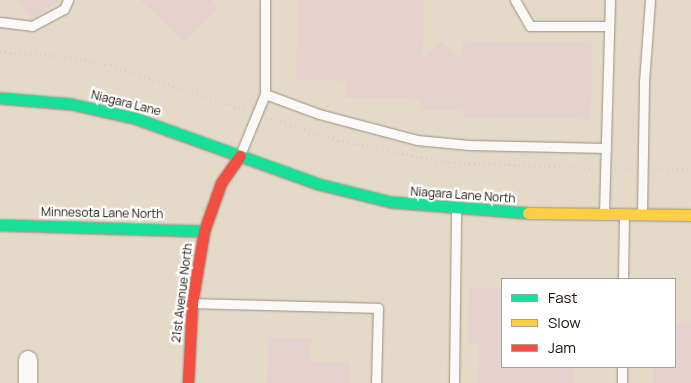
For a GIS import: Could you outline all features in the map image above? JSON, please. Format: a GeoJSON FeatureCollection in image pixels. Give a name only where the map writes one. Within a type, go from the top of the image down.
{"type":"FeatureCollection","features":[{"type":"Feature","properties":{"kind":"street","name":"Niagara Lane"},"geometry":{"type":"LineString","coordinates":[[0,98],[100,110],[168,128],[240,156]]}},
{"type":"Feature","properties":{"kind":"street","name":"Niagara Lane North"},"geometry":{"type":"LineString","coordinates":[[240,156],[341,191],[456,210],[691,215]]}},
{"type":"Feature","properties":{"kind":"street","name":"21st Avenue North"},"geometry":{"type":"LineString","coordinates":[[188,383],[192,303],[204,231],[221,183],[240,156]]}},
{"type":"Feature","properties":{"kind":"street","name":"Minnesota Lane North"},"geometry":{"type":"LineString","coordinates":[[0,225],[204,231]]}},
{"type":"Feature","properties":{"kind":"street"},"geometry":{"type":"LineString","coordinates":[[28,360],[28,383]]}},
{"type":"Feature","properties":{"kind":"lane"},"geometry":{"type":"LineString","coordinates":[[0,22],[32,26],[64,9],[68,0]]}},
{"type":"Feature","properties":{"kind":"lane"},"geometry":{"type":"LineString","coordinates":[[240,156],[265,94],[265,0]]}},
{"type":"Feature","properties":{"kind":"lane"},"geometry":{"type":"LineString","coordinates":[[515,0],[530,26],[609,26]]}},
{"type":"Feature","properties":{"kind":"lane"},"geometry":{"type":"LineString","coordinates":[[604,214],[610,0]]}},
{"type":"Feature","properties":{"kind":"lane"},"geometry":{"type":"LineString","coordinates":[[642,214],[644,82],[650,0]]}},
{"type":"Feature","properties":{"kind":"lane"},"geometry":{"type":"LineString","coordinates":[[265,94],[327,117],[416,140],[469,145],[606,148]]}},
{"type":"Feature","properties":{"kind":"lane"},"geometry":{"type":"LineString","coordinates":[[454,383],[456,210]]}},
{"type":"Feature","properties":{"kind":"lane"},"geometry":{"type":"LineString","coordinates":[[623,278],[624,214]]}},
{"type":"Feature","properties":{"kind":"lane"},"geometry":{"type":"LineString","coordinates":[[192,303],[378,308],[376,383]]}},
{"type":"Feature","properties":{"kind":"lane"},"geometry":{"type":"LineString","coordinates":[[622,368],[622,383]]}},
{"type":"Feature","properties":{"kind":"building"},"geometry":{"type":"Polygon","coordinates":[[[18,0],[61,0],[31,19],[18,0]]]}},
{"type":"Feature","properties":{"kind":"building"},"geometry":{"type":"Polygon","coordinates":[[[140,0],[212,0],[219,7],[184,43],[140,0]]]}},
{"type":"Feature","properties":{"kind":"building"},"geometry":{"type":"Polygon","coordinates":[[[298,0],[424,0],[423,60],[441,41],[462,59],[463,41],[592,43],[591,119],[463,118],[464,111],[421,110],[421,99],[346,98],[346,81],[296,80],[298,0]]]}},
{"type":"Feature","properties":{"kind":"building"},"geometry":{"type":"Polygon","coordinates":[[[469,287],[501,288],[501,368],[574,368],[574,383],[478,383],[479,344],[468,344],[469,287]]]}},
{"type":"Feature","properties":{"kind":"building"},"geometry":{"type":"Polygon","coordinates":[[[676,323],[691,323],[691,383],[653,383],[653,368],[676,368],[676,323]]]}},
{"type":"Feature","properties":{"kind":"building"},"geometry":{"type":"Polygon","coordinates":[[[268,337],[311,338],[311,362],[350,363],[350,383],[267,383],[268,337]]]}},
{"type":"Feature","properties":{"kind":"traffic: fast"},"geometry":{"type":"LineString","coordinates":[[0,98],[71,104],[134,118],[318,184],[391,202],[528,213]]}},
{"type":"Feature","properties":{"kind":"traffic: fast"},"geometry":{"type":"LineString","coordinates":[[0,225],[204,231]]}},
{"type":"Feature","properties":{"kind":"traffic: slow"},"geometry":{"type":"LineString","coordinates":[[528,213],[691,215]]}},
{"type":"Feature","properties":{"kind":"traffic: jam"},"geometry":{"type":"LineString","coordinates":[[188,383],[192,303],[204,231],[221,183],[240,156]]}}]}
